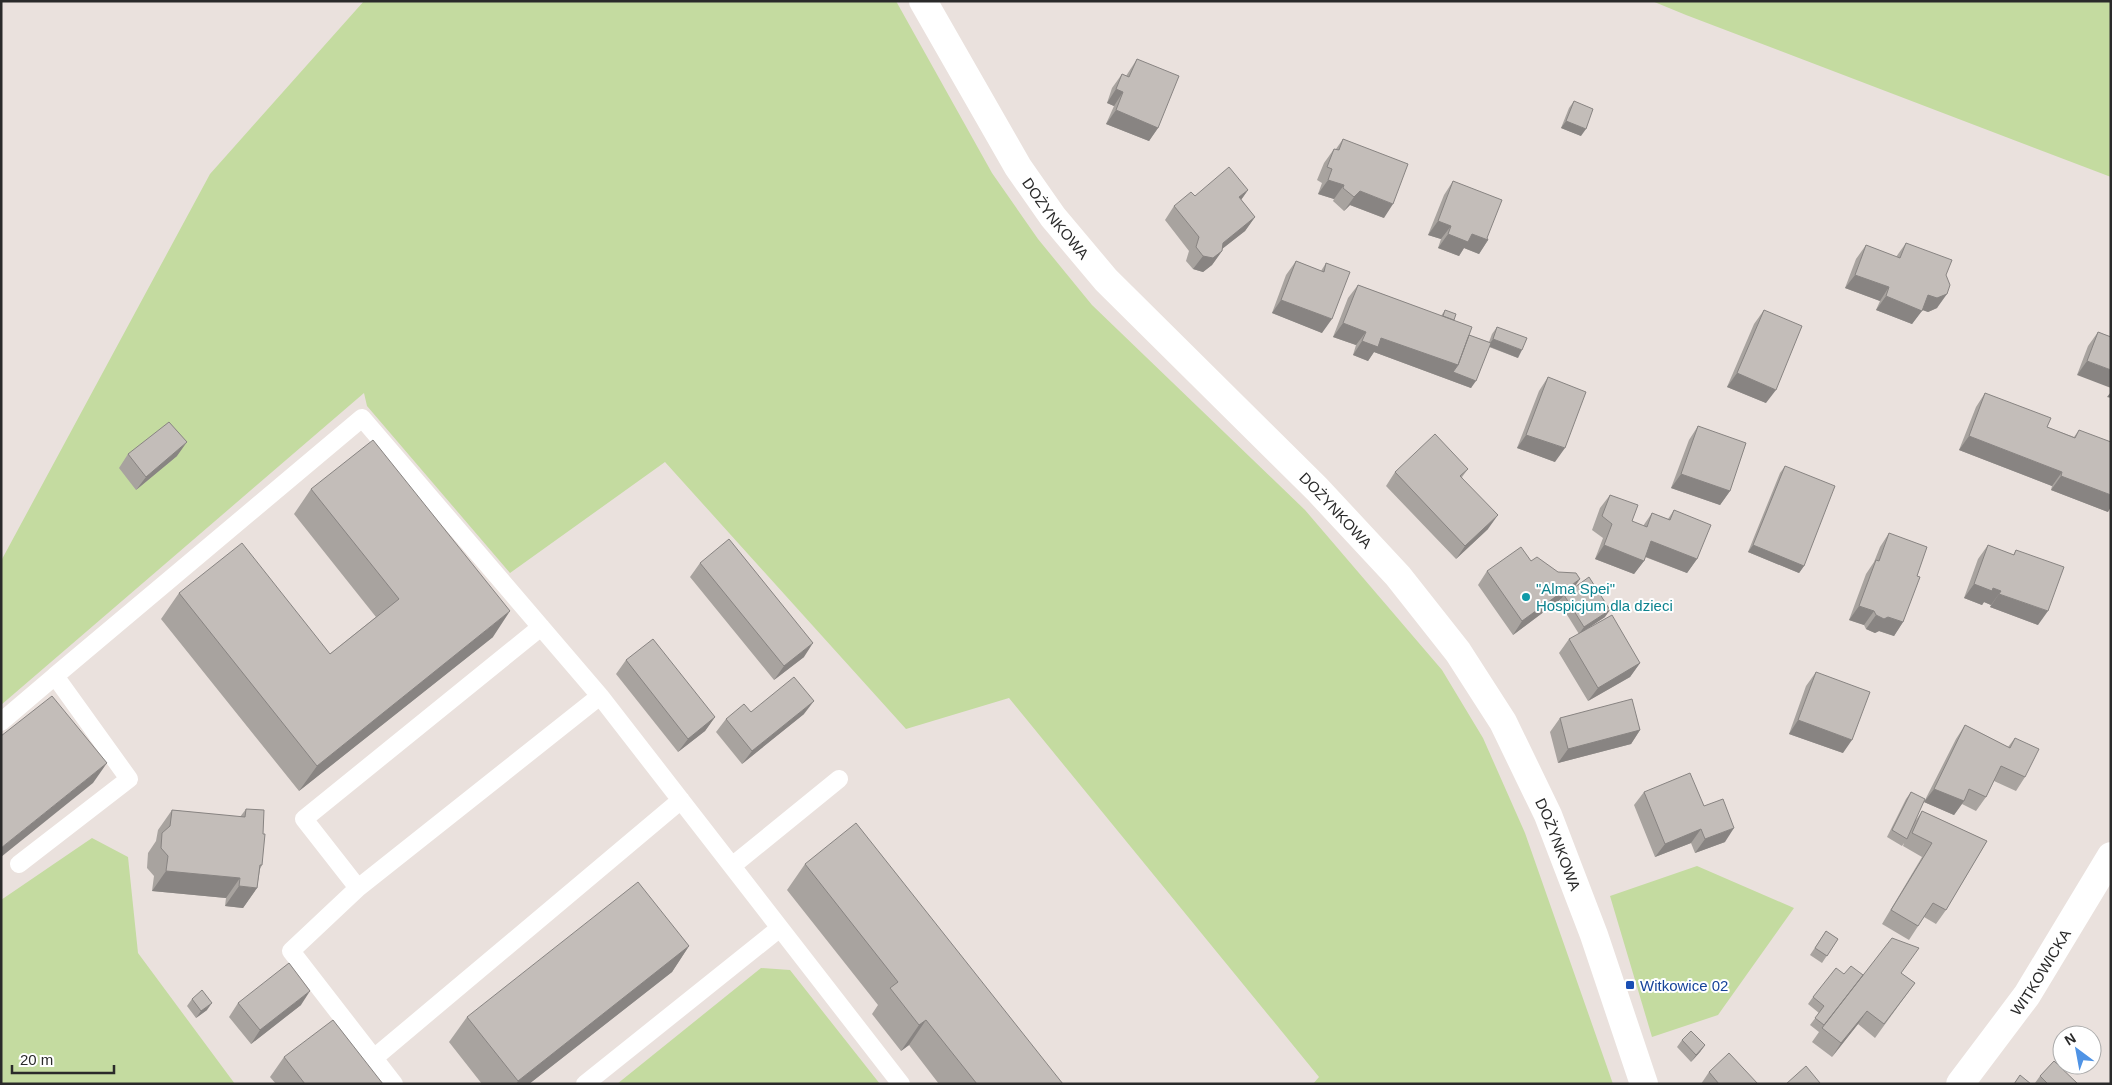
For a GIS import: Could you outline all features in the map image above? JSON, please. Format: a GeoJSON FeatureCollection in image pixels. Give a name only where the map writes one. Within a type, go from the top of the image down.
{"type":"FeatureCollection","features":[{"type":"Feature","properties":{"kind":"street","name":"DOŻYNKOWA"},"geometry":{"type":"LineString","coordinates":[[923,1],[1018,167],[1053,217],[1106,280],[1337,510],[1398,576],[1458,652],[1503,722],[1548,815],[1594,935],[1644,1084]]}},
{"type":"Feature","properties":{"kind":"street","name":"WITKOWICKA"},"geometry":{"type":"LineString","coordinates":[[1960,1084],[2027,994],[2111,856]]}},
{"type":"Feature","properties":{"kind":"lane"},"geometry":{"type":"LineString","coordinates":[[1,722],[362,418],[600,696],[901,1084]]}},
{"type":"Feature","properties":{"kind":"lane"},"geometry":{"type":"LineString","coordinates":[[358,888],[304,819],[541,627]]}},
{"type":"Feature","properties":{"kind":"lane"},"geometry":{"type":"LineString","coordinates":[[19,864],[129,779],[55,676]]}},
{"type":"Feature","properties":{"kind":"lane"},"geometry":{"type":"LineString","coordinates":[[394,1084],[291,951],[358,888],[600,696]]}},
{"type":"Feature","properties":{"kind":"lane"},"geometry":{"type":"LineString","coordinates":[[732,866],[839,779]]}},
{"type":"Feature","properties":{"kind":"lane"},"geometry":{"type":"LineString","coordinates":[[374,1058],[681,800]]}},
{"type":"Feature","properties":{"kind":"lane"},"geometry":{"type":"LineString","coordinates":[[585,1084],[780,928]]}},
{"type":"Feature","properties":{"kind":"green space"},"geometry":{"type":"Polygon","coordinates":[[[364,1],[896,1],[992,173],[1038,239],[1092,305],[1305,510],[1442,670],[1483,738],[1525,833],[1613,1084],[1313,1084],[1319,1077],[1009,698],[906,729],[665,462],[510,573],[367,406],[364,393],[1,705],[1,561],[210,174],[364,1]]]}},
{"type":"Feature","properties":{"kind":"green space"},"geometry":{"type":"Polygon","coordinates":[[[1652,1],[2111,1],[2111,177],[1686,15],[1652,1]]]}},
{"type":"Feature","properties":{"kind":"green space"},"geometry":{"type":"Polygon","coordinates":[[[92,838],[128,857],[138,953],[235,1084],[1,1084],[1,900],[92,838]]]}},
{"type":"Feature","properties":{"kind":"green space"},"geometry":{"type":"Polygon","coordinates":[[[1697,866],[1794,908],[1718,1015],[1652,1037],[1610,896],[1697,866]]]}},
{"type":"Feature","properties":{"kind":"green space"},"geometry":{"type":"Polygon","coordinates":[[[761,968],[790,970],[880,1084],[617,1084],[761,968]]]}},
{"type":"Feature","properties":{"kind":"building"},"geometry":{"type":"Polygon","coordinates":[[[1137,59],[1179,76],[1158,128],[1116,110],[1123,92],[1116,89],[1122,74],[1129,77],[1137,59]]]}},
{"type":"Feature","properties":{"kind":"building"},"geometry":{"type":"Polygon","coordinates":[[[1574,101],[1593,109],[1586,129],[1566,121],[1574,101]]]}},
{"type":"Feature","properties":{"kind":"building"},"geometry":{"type":"Polygon","coordinates":[[[1343,139],[1408,164],[1393,204],[1360,191],[1354,197],[1343,188],[1344,185],[1328,180],[1332,169],[1327,167],[1334,149],[1339,150],[1343,139]]]}},
{"type":"Feature","properties":{"kind":"building"},"geometry":{"type":"Polygon","coordinates":[[[1229,167],[1248,190],[1239,197],[1255,217],[1223,243],[1222,251],[1213,258],[1203,256],[1196,247],[1199,237],[1174,206],[1191,192],[1195,196],[1229,167]]]}},
{"type":"Feature","properties":{"kind":"building"},"geometry":{"type":"Polygon","coordinates":[[[1453,181],[1502,200],[1487,238],[1488,240],[1472,234],[1468,242],[1448,234],[1451,226],[1438,221],[1453,181]]]}},
{"type":"Feature","properties":{"kind":"building"},"geometry":{"type":"Polygon","coordinates":[[[1906,243],[1952,260],[1946,275],[1950,285],[1947,294],[1937,298],[1928,295],[1922,311],[1886,296],[1889,287],[1855,275],[1866,245],[1900,258],[1906,243]]]}},
{"type":"Feature","properties":{"kind":"building"},"geometry":{"type":"Polygon","coordinates":[[[1296,261],[1324,272],[1326,263],[1350,272],[1332,319],[1281,300],[1296,261]]]}},
{"type":"Feature","properties":{"kind":"building"},"geometry":{"type":"Polygon","coordinates":[[[1358,285],[1472,327],[1458,365],[1381,338],[1378,347],[1362,341],[1366,332],[1343,323],[1358,285]]]}},
{"type":"Feature","properties":{"kind":"building"},"geometry":{"type":"Polygon","coordinates":[[[1445,310],[1456,314],[1454,320],[1443,316],[1445,310]]]}},
{"type":"Feature","properties":{"kind":"building"},"geometry":{"type":"Polygon","coordinates":[[[1764,310],[1802,326],[1776,390],[1737,373],[1764,310]]]}},
{"type":"Feature","properties":{"kind":"building"},"geometry":{"type":"Polygon","coordinates":[[[1497,327],[1527,338],[1522,350],[1493,339],[1497,327]]]}},
{"type":"Feature","properties":{"kind":"building"},"geometry":{"type":"Polygon","coordinates":[[[2098,332],[2111,337],[2111,370],[2087,361],[2098,332]]]}},
{"type":"Feature","properties":{"kind":"building"},"geometry":{"type":"Polygon","coordinates":[[[1469,335],[1491,343],[1476,381],[1453,372],[1458,365],[1469,335]]]}},
{"type":"Feature","properties":{"kind":"building"},"geometry":{"type":"Polygon","coordinates":[[[1548,377],[1586,392],[1565,448],[1526,435],[1548,377]]]}},
{"type":"Feature","properties":{"kind":"building"},"geometry":{"type":"Polygon","coordinates":[[[1985,393],[2051,418],[2047,427],[2075,438],[2079,430],[2111,442],[2111,495],[2061,476],[2062,472],[1969,436],[1985,393]]]}},
{"type":"Feature","properties":{"kind":"building"},"geometry":{"type":"Polygon","coordinates":[[[169,422],[187,442],[146,477],[128,454],[169,422]]]}},
{"type":"Feature","properties":{"kind":"building"},"geometry":{"type":"Polygon","coordinates":[[[1698,426],[1746,443],[1730,491],[1681,474],[1698,426]]]}},
{"type":"Feature","properties":{"kind":"building"},"geometry":{"type":"Polygon","coordinates":[[[1435,434],[1468,469],[1460,476],[1498,515],[1465,546],[1395,472],[1435,434]]]}},
{"type":"Feature","properties":{"kind":"building"},"geometry":{"type":"Polygon","coordinates":[[[373,440],[510,611],[317,766],[179,593],[242,543],[330,654],[399,599],[311,489],[373,440]]]}},
{"type":"Feature","properties":{"kind":"building"},"geometry":{"type":"Polygon","coordinates":[[[1785,466],[1835,486],[1804,566],[1753,545],[1785,466]]]}},
{"type":"Feature","properties":{"kind":"building"},"geometry":{"type":"Polygon","coordinates":[[[1610,495],[1638,505],[1632,521],[1647,527],[1652,513],[1670,520],[1674,510],[1711,525],[1697,559],[1651,541],[1644,561],[1604,545],[1612,524],[1602,516],[1610,495]]]}},
{"type":"Feature","properties":{"kind":"building"},"geometry":{"type":"Polygon","coordinates":[[[1889,533],[1927,547],[1917,576],[1920,577],[1903,622],[1888,617],[1884,619],[1876,615],[1874,611],[1859,606],[1876,560],[1879,561],[1889,533]]]}},
{"type":"Feature","properties":{"kind":"building"},"geometry":{"type":"Polygon","coordinates":[[[729,539],[813,643],[784,666],[700,563],[729,539]]]}},
{"type":"Feature","properties":{"kind":"building"},"geometry":{"type":"Polygon","coordinates":[[[1988,545],[2014,555],[2016,550],[2064,567],[2048,611],[1999,594],[2001,591],[1993,588],[1992,591],[1974,584],[1988,545]]]}},
{"type":"Feature","properties":{"kind":"building","name":"\"Alma Spei\" Hospicjum dla dzieci"},"geometry":{"type":"Polygon","coordinates":[[[1521,547],[1531,561],[1537,557],[1558,572],[1576,573],[1580,579],[1522,621],[1487,571],[1521,547]]]}},
{"type":"Feature","properties":{"kind":"building"},"geometry":{"type":"Polygon","coordinates":[[[1589,577],[1610,610],[1584,627],[1564,595],[1589,577]]]}},
{"type":"Feature","properties":{"kind":"building"},"geometry":{"type":"Polygon","coordinates":[[[1612,615],[1640,663],[1598,688],[1569,639],[1612,615]]]}},
{"type":"Feature","properties":{"kind":"building"},"geometry":{"type":"Polygon","coordinates":[[[653,639],[715,717],[688,739],[626,660],[653,639]]]}},
{"type":"Feature","properties":{"kind":"building"},"geometry":{"type":"Polygon","coordinates":[[[1816,672],[1870,692],[1852,740],[1798,720],[1816,672]]]}},
{"type":"Feature","properties":{"kind":"building"},"geometry":{"type":"Polygon","coordinates":[[[794,677],[814,701],[752,751],[726,719],[744,704],[751,712],[794,677]]]}},
{"type":"Feature","properties":{"kind":"building"},"geometry":{"type":"Polygon","coordinates":[[[52,696],[107,763],[1,848],[1,736],[52,696]]]}},
{"type":"Feature","properties":{"kind":"building"},"geometry":{"type":"Polygon","coordinates":[[[1632,699],[1640,730],[1568,749],[1560,718],[1632,699]]]}},
{"type":"Feature","properties":{"kind":"building"},"geometry":{"type":"Polygon","coordinates":[[[1965,725],[2010,748],[2015,738],[2039,749],[2025,777],[2001,766],[1986,797],[1969,789],[1964,801],[1934,789],[1965,725]]]}},
{"type":"Feature","properties":{"kind":"building"},"geometry":{"type":"Polygon","coordinates":[[[1690,773],[1704,806],[1723,799],[1734,828],[1705,839],[1701,829],[1665,844],[1644,792],[1690,773]]]}},
{"type":"Feature","properties":{"kind":"building"},"geometry":{"type":"Polygon","coordinates":[[[1911,792],[1925,799],[1907,839],[1892,830],[1911,792]]]}},
{"type":"Feature","properties":{"kind":"building"},"geometry":{"type":"Polygon","coordinates":[[[246,809],[264,810],[263,834],[265,834],[262,865],[260,865],[257,888],[239,886],[240,878],[166,871],[168,856],[161,848],[162,833],[170,826],[172,810],[245,817],[246,809]]]}},
{"type":"Feature","properties":{"kind":"building"},"geometry":{"type":"Polygon","coordinates":[[[1922,811],[1987,841],[1946,910],[1933,903],[1918,926],[1891,910],[1932,843],[1912,833],[1922,811]]]}},
{"type":"Feature","properties":{"kind":"building"},"geometry":{"type":"Polygon","coordinates":[[[856,823],[1063,1084],[977,1084],[926,1020],[919,1025],[890,988],[898,982],[805,864],[856,823]]]}},
{"type":"Feature","properties":{"kind":"building"},"geometry":{"type":"Polygon","coordinates":[[[638,882],[689,946],[518,1081],[467,1017],[638,882]]]}},
{"type":"Feature","properties":{"kind":"building"},"geometry":{"type":"Polygon","coordinates":[[[1826,931],[1838,939],[1827,956],[1815,948],[1826,931]]]}},
{"type":"Feature","properties":{"kind":"building"},"geometry":{"type":"Polygon","coordinates":[[[1892,938],[1919,948],[1901,973],[1915,983],[1884,1024],[1867,1011],[1841,1043],[1822,1028],[1892,938]]]}},
{"type":"Feature","properties":{"kind":"building"},"geometry":{"type":"Polygon","coordinates":[[[289,963],[310,991],[260,1030],[238,1003],[289,963]]]}},
{"type":"Feature","properties":{"kind":"building"},"geometry":{"type":"Polygon","coordinates":[[[1851,966],[1863,975],[1824,1025],[1815,1018],[1824,1006],[1813,997],[1836,968],[1844,974],[1851,966]]]}},
{"type":"Feature","properties":{"kind":"building"},"geometry":{"type":"Polygon","coordinates":[[[202,990],[212,1003],[201,1011],[192,999],[202,990]]]}},
{"type":"Feature","properties":{"kind":"building"},"geometry":{"type":"Polygon","coordinates":[[[333,1020],[383,1084],[305,1084],[284,1057],[333,1020]]]}},
{"type":"Feature","properties":{"kind":"building"},"geometry":{"type":"Polygon","coordinates":[[[1691,1031],[1705,1045],[1696,1055],[1682,1040],[1691,1031]]]}},
{"type":"Feature","properties":{"kind":"building"},"geometry":{"type":"Polygon","coordinates":[[[1729,1053],[1758,1084],[1719,1084],[1709,1072],[1729,1053]]]}},
{"type":"Feature","properties":{"kind":"building"},"geometry":{"type":"Polygon","coordinates":[[[2052,1063],[2052,1075],[2069,1075],[2078,1084],[2048,1084],[2040,1076],[2052,1063]]]}},
{"type":"Feature","properties":{"kind":"building"},"geometry":{"type":"Polygon","coordinates":[[[1806,1066],[1819,1084],[1786,1084],[1806,1066]]]}},
{"type":"Feature","properties":{"kind":"building"},"geometry":{"type":"Polygon","coordinates":[[[2020,1075],[2031,1084],[2014,1084],[2020,1075]]]}},
{"type":"Feature","properties":{"kind":"place","name":"\"Alma Spei\" Hospicjum dla dzieci"},"geometry":{"type":"Point","coordinates":[1526,597]}},
{"type":"Feature","properties":{"kind":"place","name":"Witkowice 02"},"geometry":{"type":"Point","coordinates":[1630,985]}}]}
